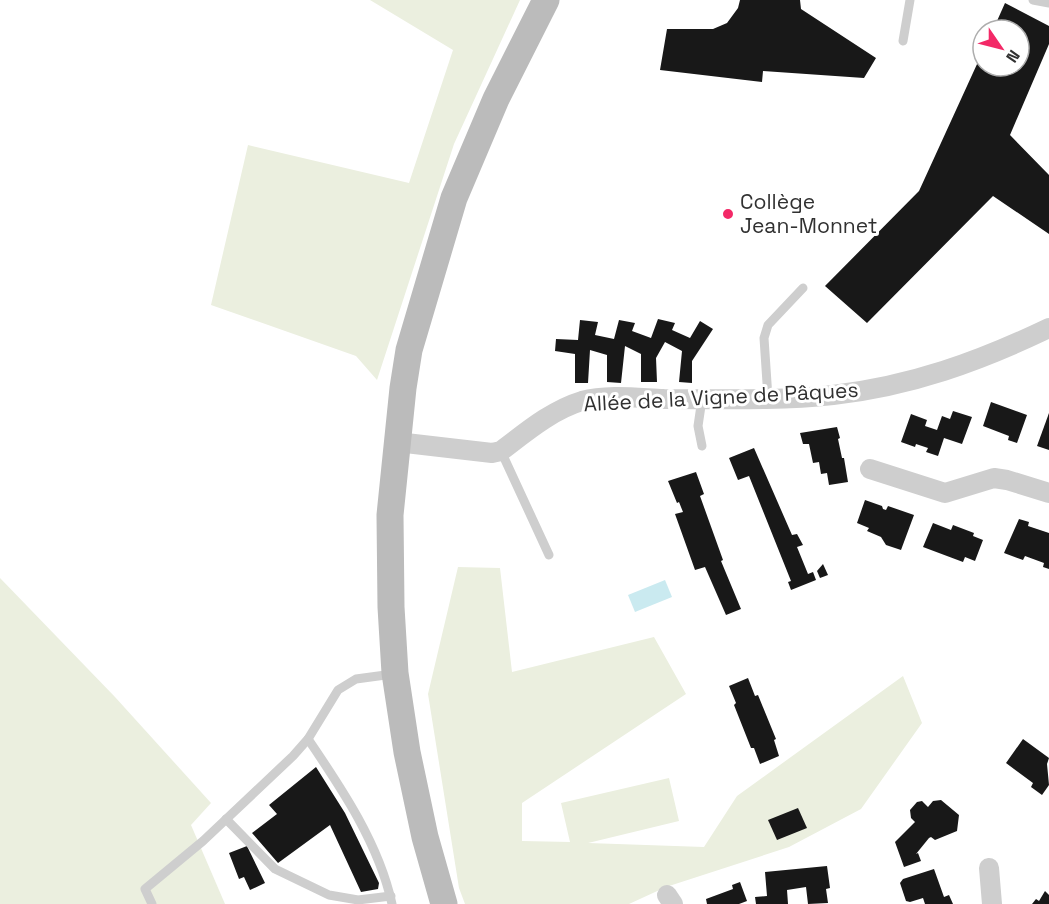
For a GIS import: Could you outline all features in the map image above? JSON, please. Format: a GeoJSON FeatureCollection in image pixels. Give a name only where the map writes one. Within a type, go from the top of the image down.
{"type":"FeatureCollection","features":[{"type":"Feature","properties":{"kind":"main road"},"geometry":{"type":"LineString","coordinates":[[444,904],[425,837],[409,762],[395,674],[391,607],[390,515],[397,442],[409,350],[454,198],[496,99],[546,0]]}},
{"type":"Feature","properties":{"kind":"street","name":"Allée de la Vigne de Pâques"},"geometry":{"type":"LineString","coordinates":[[501,450],[552,414],[583,401],[621,398],[768,398],[831,395],[885,388],[945,372],[1049,328]]}},
{"type":"Feature","properties":{"kind":"street"},"geometry":{"type":"LineString","coordinates":[[397,442],[492,453],[501,450]]}},
{"type":"Feature","properties":{"kind":"street"},"geometry":{"type":"LineString","coordinates":[[870,469],[945,493],[994,478],[1049,493]]}},
{"type":"Feature","properties":{"kind":"street"},"geometry":{"type":"LineString","coordinates":[[989,868],[992,904]]}},
{"type":"Feature","properties":{"kind":"lane"},"geometry":{"type":"LineString","coordinates":[[903,41],[910,0]]}},
{"type":"Feature","properties":{"kind":"lane"},"geometry":{"type":"LineString","coordinates":[[1033,0],[1049,3]]}},
{"type":"Feature","properties":{"kind":"lane"},"geometry":{"type":"LineString","coordinates":[[768,398],[764,338],[768,325],[803,288]]}},
{"type":"Feature","properties":{"kind":"lane"},"geometry":{"type":"LineString","coordinates":[[702,399],[698,426],[702,446]]}},
{"type":"Feature","properties":{"kind":"lane"},"geometry":{"type":"LineString","coordinates":[[501,450],[549,555]]}},
{"type":"Feature","properties":{"kind":"lane"},"geometry":{"type":"LineString","coordinates":[[152,904],[145,889],[226,819],[293,756],[308,739],[338,690],[356,680],[395,674]]}},
{"type":"Feature","properties":{"kind":"lane"},"geometry":{"type":"LineString","coordinates":[[226,819],[275,869],[329,895],[358,900],[391,900],[380,862],[335,778],[308,739]]}},
{"type":"Feature","properties":{"kind":"green space"},"geometry":{"type":"Polygon","coordinates":[[[370,0],[520,0],[454,144],[377,380],[356,356],[211,305],[248,145],[409,183],[453,50],[370,0]]]}},
{"type":"Feature","properties":{"kind":"green space"},"geometry":{"type":"Polygon","coordinates":[[[458,567],[500,568],[512,672],[654,637],[686,694],[522,803],[522,841],[570,842],[561,803],[669,778],[679,821],[588,843],[704,847],[737,796],[903,676],[922,723],[861,809],[789,847],[666,887],[629,904],[465,904],[459,888],[428,694],[458,567]]]}},
{"type":"Feature","properties":{"kind":"green space"},"geometry":{"type":"Polygon","coordinates":[[[0,578],[115,697],[211,803],[191,825],[225,904],[0,904],[0,578]]]}},
{"type":"Feature","properties":{"kind":"water"},"geometry":{"type":"Polygon","coordinates":[[[665,580],[672,597],[635,612],[628,595],[665,580]]]}},
{"type":"Feature","properties":{"kind":"building"},"geometry":{"type":"Polygon","coordinates":[[[740,0],[800,0],[801,9],[876,58],[864,78],[763,71],[762,82],[660,70],[667,29],[713,29],[727,23],[738,8],[740,0]]]}},
{"type":"Feature","properties":{"kind":"building"},"geometry":{"type":"Polygon","coordinates":[[[1005,3],[1049,26],[1049,44],[1010,135],[1049,175],[1049,234],[993,196],[867,323],[825,286],[919,191],[971,77],[1031,78],[1031,18],[998,18],[1005,3]]]}},
{"type":"Feature","properties":{"kind":"building"},"geometry":{"type":"Polygon","coordinates":[[[658,319],[675,323],[672,330],[690,338],[700,321],[713,329],[692,361],[692,383],[679,382],[682,351],[665,342],[656,358],[657,382],[641,382],[641,354],[625,346],[621,383],[607,382],[607,355],[590,350],[588,383],[575,383],[575,354],[555,351],[556,339],[578,340],[580,320],[598,322],[595,335],[614,339],[619,320],[635,323],[632,331],[651,338],[658,319]]]}},
{"type":"Feature","properties":{"kind":"building"},"geometry":{"type":"Polygon","coordinates":[[[991,402],[1027,415],[1017,443],[1008,440],[1009,436],[983,426],[991,402]]]}},
{"type":"Feature","properties":{"kind":"building"},"geometry":{"type":"Polygon","coordinates":[[[953,411],[972,417],[962,444],[944,438],[938,456],[926,452],[928,448],[916,444],[915,447],[901,442],[911,414],[927,420],[925,426],[937,430],[942,416],[950,419],[953,411]]]}},
{"type":"Feature","properties":{"kind":"building"},"geometry":{"type":"Polygon","coordinates":[[[1049,413],[1049,450],[1037,446],[1049,413]]]}},
{"type":"Feature","properties":{"kind":"building"},"geometry":{"type":"Polygon","coordinates":[[[837,427],[848,482],[829,485],[827,473],[821,474],[819,462],[813,463],[809,444],[803,444],[800,433],[837,427]]]}},
{"type":"Feature","properties":{"kind":"building"},"geometry":{"type":"Polygon","coordinates":[[[754,448],[792,535],[797,534],[803,545],[797,547],[808,574],[813,572],[816,580],[791,590],[788,582],[791,581],[749,476],[738,480],[729,458],[754,448]]]}},
{"type":"Feature","properties":{"kind":"building"},"geometry":{"type":"Polygon","coordinates":[[[696,472],[704,494],[700,496],[723,560],[721,561],[741,609],[726,615],[705,567],[695,570],[675,514],[683,512],[668,481],[696,472]]]}},
{"type":"Feature","properties":{"kind":"building"},"geometry":{"type":"Polygon","coordinates":[[[865,500],[882,506],[886,510],[888,506],[914,515],[901,550],[886,545],[881,537],[867,531],[869,528],[857,523],[865,500]]]}},
{"type":"Feature","properties":{"kind":"building"},"geometry":{"type":"Polygon","coordinates":[[[1019,519],[1029,522],[1028,526],[1049,533],[1049,569],[1043,567],[1044,563],[1025,556],[1023,560],[1004,553],[1019,519]]]}},
{"type":"Feature","properties":{"kind":"building"},"geometry":{"type":"Polygon","coordinates":[[[933,523],[951,530],[953,525],[974,533],[973,536],[983,540],[975,561],[965,557],[963,562],[923,547],[933,523]]]}},
{"type":"Feature","properties":{"kind":"building"},"geometry":{"type":"Polygon","coordinates":[[[823,564],[828,575],[820,578],[817,571],[823,564]]]}},
{"type":"Feature","properties":{"kind":"building"},"geometry":{"type":"Polygon","coordinates":[[[748,678],[755,696],[758,695],[776,739],[774,740],[779,756],[760,764],[754,748],[751,748],[729,686],[748,678]]]}},
{"type":"Feature","properties":{"kind":"building"},"geometry":{"type":"Polygon","coordinates":[[[1023,739],[1049,758],[1047,764],[1049,785],[1042,795],[1031,787],[1033,783],[1006,763],[1023,739]]]}},
{"type":"Feature","properties":{"kind":"building"},"geometry":{"type":"Polygon","coordinates":[[[316,767],[345,813],[379,883],[378,889],[361,892],[330,825],[278,863],[252,833],[277,814],[269,805],[316,767]]]}},
{"type":"Feature","properties":{"kind":"building"},"geometry":{"type":"Polygon","coordinates":[[[941,800],[959,815],[957,831],[935,840],[929,838],[916,854],[918,853],[921,861],[904,867],[895,842],[915,822],[911,818],[910,810],[917,802],[922,801],[928,807],[933,801],[941,800]]]}},
{"type":"Feature","properties":{"kind":"building"},"geometry":{"type":"Polygon","coordinates":[[[798,808],[807,828],[777,840],[768,820],[798,808]]]}},
{"type":"Feature","properties":{"kind":"building"},"geometry":{"type":"Polygon","coordinates":[[[247,846],[265,883],[250,890],[244,877],[239,879],[229,853],[247,846]]]}},
{"type":"Feature","properties":{"kind":"building"},"geometry":{"type":"Polygon","coordinates":[[[827,866],[830,888],[826,889],[828,903],[808,904],[806,887],[787,890],[788,904],[756,904],[755,897],[767,896],[765,872],[827,866]]]}},
{"type":"Feature","properties":{"kind":"building"},"geometry":{"type":"Polygon","coordinates":[[[934,869],[944,897],[949,895],[953,904],[925,904],[923,898],[906,901],[900,883],[903,879],[934,869]]]}},
{"type":"Feature","properties":{"kind":"building"},"geometry":{"type":"Polygon","coordinates":[[[740,882],[747,901],[739,904],[707,904],[706,899],[733,889],[732,885],[740,882]]]}},
{"type":"Feature","properties":{"kind":"building"},"geometry":{"type":"Polygon","coordinates":[[[1045,891],[1049,895],[1049,904],[1032,904],[1036,899],[1039,901],[1045,891]]]}},
{"type":"Feature","properties":{"kind":"place","name":"Collège Jean-Monnet"},"geometry":{"type":"Point","coordinates":[728,214]}}]}
